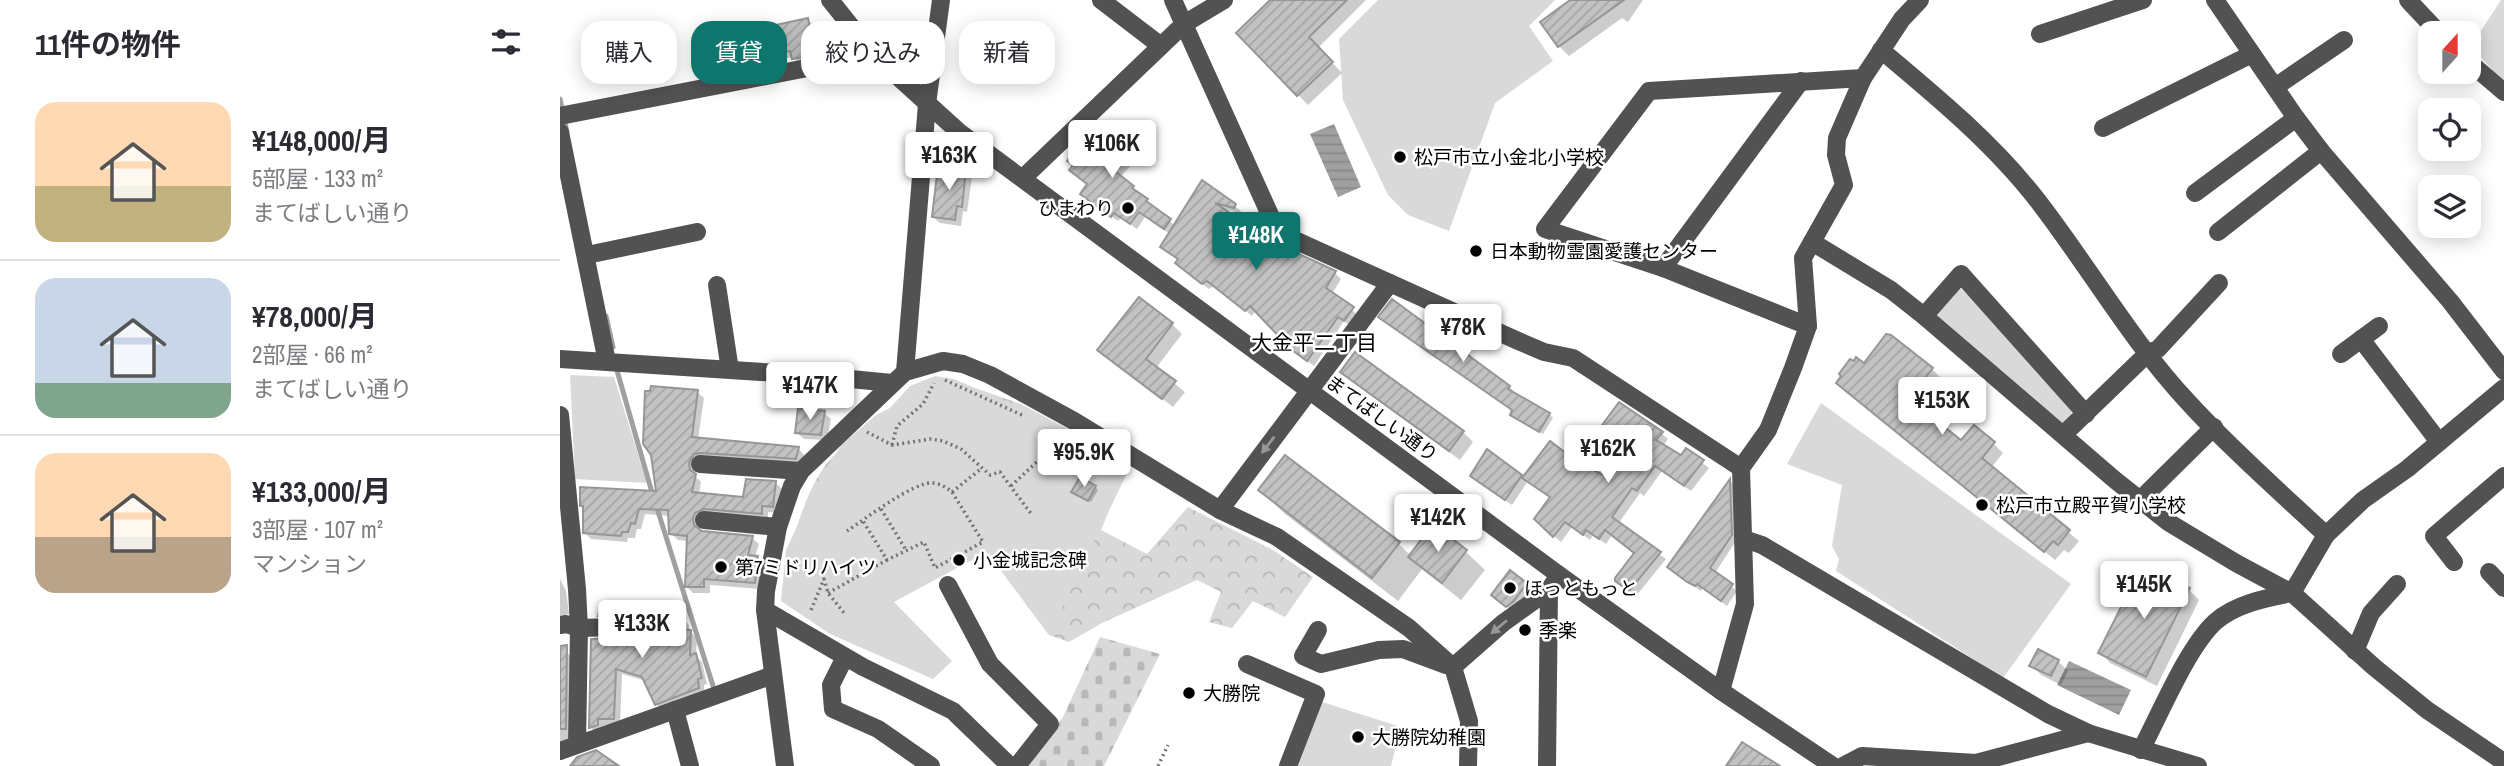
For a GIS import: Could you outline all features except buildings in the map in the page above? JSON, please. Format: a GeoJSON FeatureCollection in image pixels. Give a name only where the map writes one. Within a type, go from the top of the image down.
{"type":"FeatureCollection","features":[{"type":"Feature","properties":{"kind":"street","name":"まてばしい通り"},"geometry":{"type":"LineString","coordinates":[[830,0],[847,21]]}},
{"type":"Feature","properties":{"kind":"street"},"geometry":{"type":"LineString","coordinates":[[785,766],[765,610],[778,527],[792,486],[801,471],[898,377],[927,104],[941,0]]}},
{"type":"Feature","properties":{"kind":"street"},"geometry":{"type":"LineString","coordinates":[[1101,0],[1161,46]]}},
{"type":"Feature","properties":{"kind":"street"},"geometry":{"type":"LineString","coordinates":[[1173,0],[1275,226],[1288,237],[1516,341],[1544,352],[1573,358],[1741,468]]}},
{"type":"Feature","properties":{"kind":"street"},"geometry":{"type":"LineString","coordinates":[[1184,24],[1197,0]]}},
{"type":"Feature","properties":{"kind":"street"},"geometry":{"type":"LineString","coordinates":[[1024,178],[1184,24],[1224,0]]}},
{"type":"Feature","properties":{"kind":"street"},"geometry":{"type":"LineString","coordinates":[[1721,691],[1745,604],[1741,468],[1768,430],[1808,326],[1803,258],[1844,185],[1836,155],[1837,138],[1863,78],[1902,19],[1920,0]]}},
{"type":"Feature","properties":{"kind":"street"},"geometry":{"type":"LineString","coordinates":[[2040,34],[2143,0]]}},
{"type":"Feature","properties":{"kind":"street"},"geometry":{"type":"LineString","coordinates":[[2215,0],[2321,151],[2450,301],[2504,371]]}},
{"type":"Feature","properties":{"kind":"street"},"geometry":{"type":"LineString","coordinates":[[2408,0],[2428,21]]}},
{"type":"Feature","properties":{"kind":"street"},"geometry":{"type":"LineString","coordinates":[[2275,87],[2344,40]]}},
{"type":"Feature","properties":{"kind":"street"},"geometry":{"type":"LineString","coordinates":[[1881,50],[1933,93],[1986,144],[2037,200],[2148,353],[2188,402],[2326,535]]}},
{"type":"Feature","properties":{"kind":"street"},"geometry":{"type":"LineString","coordinates":[[2103,128],[2252,54]]}},
{"type":"Feature","properties":{"kind":"street"},"geometry":{"type":"LineString","coordinates":[[560,116],[801,69]]}},
{"type":"Feature","properties":{"kind":"street"},"geometry":{"type":"LineString","coordinates":[[2482,73],[2504,92]]}},
{"type":"Feature","properties":{"kind":"street"},"geometry":{"type":"LineString","coordinates":[[1808,326],[1663,268],[1545,229],[1648,91],[1863,78]]}},
{"type":"Feature","properties":{"kind":"street"},"geometry":{"type":"LineString","coordinates":[[1663,268],[1801,81]]}},
{"type":"Feature","properties":{"kind":"street","name":"まてばしい通り"},"geometry":{"type":"LineString","coordinates":[[905,84],[959,132],[1309,391],[1554,582],[1833,766]]}},
{"type":"Feature","properties":{"kind":"street"},"geometry":{"type":"LineString","coordinates":[[2195,193],[2296,118]]}},
{"type":"Feature","properties":{"kind":"street"},"geometry":{"type":"LineString","coordinates":[[560,132],[607,362]]}},
{"type":"Feature","properties":{"kind":"street"},"geometry":{"type":"LineString","coordinates":[[2218,232],[2321,151]]}},
{"type":"Feature","properties":{"kind":"street"},"geometry":{"type":"LineString","coordinates":[[587,255],[697,232]]}},
{"type":"Feature","properties":{"kind":"street"},"geometry":{"type":"LineString","coordinates":[[1812,242],[1891,290],[2140,500],[2195,540],[2292,593],[2427,710],[2504,762]]}},
{"type":"Feature","properties":{"kind":"street"},"geometry":{"type":"LineString","coordinates":[[1924,316],[1961,274],[2086,414]]}},
{"type":"Feature","properties":{"kind":"street"},"geometry":{"type":"LineString","coordinates":[[1220,510],[1390,283]]}},
{"type":"Feature","properties":{"kind":"street"},"geometry":{"type":"LineString","coordinates":[[2064,434],[2148,353],[2158,349],[2219,283]]}},
{"type":"Feature","properties":{"kind":"street"},"geometry":{"type":"LineString","coordinates":[[717,285],[730,370]]}},
{"type":"Feature","properties":{"kind":"street"},"geometry":{"type":"LineString","coordinates":[[2341,354],[2379,326]]}},
{"type":"Feature","properties":{"kind":"street"},"geometry":{"type":"LineString","coordinates":[[2361,339],[2439,442]]}},
{"type":"Feature","properties":{"kind":"street"},"geometry":{"type":"LineString","coordinates":[[560,359],[898,377],[943,361],[963,364],[990,375],[1074,421],[1220,510],[1289,544],[1433,647],[1452,667],[1469,721],[1468,766]]}},
{"type":"Feature","properties":{"kind":"street"},"geometry":{"type":"LineString","coordinates":[[2141,750],[2192,654],[2216,621],[2237,608],[2292,593],[2326,535],[2363,500],[2407,469],[2504,388]]}},
{"type":"Feature","properties":{"kind":"street"},"geometry":{"type":"LineString","coordinates":[[560,415],[579,628],[577,744]]}},
{"type":"Feature","properties":{"kind":"street"},"geometry":{"type":"LineString","coordinates":[[2140,500],[2214,427]]}},
{"type":"Feature","properties":{"kind":"street"},"geometry":{"type":"LineString","coordinates":[[700,464],[801,471]]}},
{"type":"Feature","properties":{"kind":"street"},"geometry":{"type":"LineString","coordinates":[[2454,562],[2434,536],[2504,476]]}},
{"type":"Feature","properties":{"kind":"street"},"geometry":{"type":"LineString","coordinates":[[704,520],[778,527]]}},
{"type":"Feature","properties":{"kind":"street"},"geometry":{"type":"LineString","coordinates":[[1744,539],[1762,545],[2048,714],[2088,733],[2198,766]]}},
{"type":"Feature","properties":{"kind":"street"},"geometry":{"type":"LineString","coordinates":[[2489,572],[2504,588]]}},
{"type":"Feature","properties":{"kind":"street"},"geometry":{"type":"LineString","coordinates":[[1452,667],[1554,582]]}},
{"type":"Feature","properties":{"kind":"street"},"geometry":{"type":"LineString","coordinates":[[1546,766],[1554,582]]}},
{"type":"Feature","properties":{"kind":"street"},"geometry":{"type":"LineString","coordinates":[[2356,651],[2371,612],[2397,584]]}},
{"type":"Feature","properties":{"kind":"street"},"geometry":{"type":"LineString","coordinates":[[948,585],[990,664],[1050,724],[1017,766]]}},
{"type":"Feature","properties":{"kind":"street"},"geometry":{"type":"LineString","coordinates":[[765,610],[845,657],[953,711],[1010,766]]}},
{"type":"Feature","properties":{"kind":"street"},"geometry":{"type":"LineString","coordinates":[[560,625],[579,628],[653,625]]}},
{"type":"Feature","properties":{"kind":"street"},"geometry":{"type":"LineString","coordinates":[[1318,630],[1303,656],[1321,664],[1379,650],[1403,649],[1452,667]]}},
{"type":"Feature","properties":{"kind":"street"},"geometry":{"type":"LineString","coordinates":[[845,657],[831,685],[833,709],[877,729],[931,766]]}},
{"type":"Feature","properties":{"kind":"street"},"geometry":{"type":"LineString","coordinates":[[1247,664],[1316,694],[1287,766]]}},
{"type":"Feature","properties":{"kind":"street"},"geometry":{"type":"LineString","coordinates":[[560,751],[774,674]]}},
{"type":"Feature","properties":{"kind":"street"},"geometry":{"type":"LineString","coordinates":[[675,710],[690,766]]}},
{"type":"Feature","properties":{"kind":"street"},"geometry":{"type":"LineString","coordinates":[[1843,766],[1863,756],[1976,763],[2088,733]]}},
{"type":"Feature","properties":{"kind":"path"},"geometry":{"type":"LineString","coordinates":[[892,445],[897,426],[923,404],[935,376],[1031,419]]}},
{"type":"Feature","properties":{"kind":"path"},"geometry":{"type":"LineString","coordinates":[[921,387],[934,383]]}},
{"type":"Feature","properties":{"kind":"path"},"geometry":{"type":"LineString","coordinates":[[862,429],[892,445],[931,439],[943,441],[961,450],[990,475],[1000,472],[1032,515]]}},
{"type":"Feature","properties":{"kind":"path"},"geometry":{"type":"LineString","coordinates":[[1055,430],[1066,438],[1090,466],[1088,481]]}},
{"type":"Feature","properties":{"kind":"path"},"geometry":{"type":"LineString","coordinates":[[1011,486],[1040,459],[1050,466],[1070,430]]}},
{"type":"Feature","properties":{"kind":"path"},"geometry":{"type":"LineString","coordinates":[[952,492],[982,468]]}},
{"type":"Feature","properties":{"kind":"path"},"geometry":{"type":"LineString","coordinates":[[828,593],[924,542],[935,568],[983,542],[952,492],[946,486],[933,483],[921,485],[847,531]]}},
{"type":"Feature","properties":{"kind":"path"},"geometry":{"type":"LineString","coordinates":[[881,509],[906,551]]}},
{"type":"Feature","properties":{"kind":"path"},"geometry":{"type":"LineString","coordinates":[[863,520],[887,560]]}},
{"type":"Feature","properties":{"kind":"path"},"geometry":{"type":"LineString","coordinates":[[811,610],[824,579],[828,593],[844,613]]}},
{"type":"Feature","properties":{"kind":"path"},"geometry":{"type":"LineString","coordinates":[[1158,766],[1168,745]]}},
{"type":"Feature","properties":{"kind":"green space"},"geometry":{"type":"Polygon","coordinates":[[[1378,0],[1555,0],[1529,26],[1553,61],[1495,103],[1449,231],[1408,215],[1388,195],[1343,100],[1339,39],[1378,0]]]}},
{"type":"Feature","properties":{"kind":"green space"},"geometry":{"type":"Polygon","coordinates":[[[2501,0],[2504,0],[2504,83],[2482,58],[2482,29],[2501,0]]]}},
{"type":"Feature","properties":{"kind":"green space"},"geometry":{"type":"Polygon","coordinates":[[[1959,287],[2003,328],[2073,407],[2070,419],[2064,424],[1934,317],[1959,287]]]}},
{"type":"Feature","properties":{"kind":"green space"},"geometry":{"type":"Polygon","coordinates":[[[570,375],[614,377],[647,483],[575,479],[570,375]]]}},
{"type":"Feature","properties":{"kind":"green space"},"geometry":{"type":"Polygon","coordinates":[[[935,376],[954,379],[1056,423],[1130,467],[1049,635],[988,551],[894,602],[952,661],[933,679],[830,634],[781,601],[786,550],[821,476],[842,444],[876,415],[890,408],[910,386],[935,376]]]}},
{"type":"Feature","properties":{"kind":"green space"},"geometry":{"type":"Polygon","coordinates":[[[958,382],[1021,404],[1070,430],[1127,467],[1101,530],[1147,554],[1188,507],[1273,550],[1313,577],[1285,617],[1253,601],[1232,628],[1209,622],[1221,592],[1197,580],[1102,623],[1069,642],[1049,635],[987,552],[892,602],[789,551],[815,482],[839,451],[888,418],[958,382]]]}},
{"type":"Feature","properties":{"kind":"green space"},"geometry":{"type":"Polygon","coordinates":[[[1821,403],[2071,584],[2003,678],[1836,571],[1839,559],[1832,546],[1842,485],[1787,464],[1821,403]]]}},
{"type":"Feature","properties":{"kind":"green space"},"geometry":{"type":"Polygon","coordinates":[[[1100,637],[1160,654],[1104,766],[1029,766],[1063,717],[1100,637]]]}},
{"type":"Feature","properties":{"kind":"green space"},"geometry":{"type":"Polygon","coordinates":[[[1319,701],[1401,727],[1391,766],[1292,766],[1319,701]]]}},
{"type":"Feature","properties":{"kind":"shaded area"},"geometry":{"type":"Polygon","coordinates":[[[1334,124],[1361,187],[1338,197],[1310,134],[1334,124]]]}},
{"type":"Feature","properties":{"kind":"shaded area"},"geometry":{"type":"Polygon","coordinates":[[[2069,661],[2131,690],[2119,715],[2057,685],[2069,661]]]}},
{"type":"Feature","properties":{"kind":"waterway"},"geometry":{"type":"LineString","coordinates":[[560,99],[567,132]]}},
{"type":"Feature","properties":{"kind":"waterway"},"geometry":{"type":"LineString","coordinates":[[606,316],[613,347]]}},
{"type":"Feature","properties":{"kind":"waterway"},"geometry":{"type":"LineString","coordinates":[[616,367],[653,496]]}},
{"type":"Feature","properties":{"kind":"waterway"},"geometry":{"type":"LineString","coordinates":[[656,505],[714,689]]}},
{"type":"Feature","properties":{"kind":"place","name":"松戸市立小金北小学校"},"geometry":{"type":"Point","coordinates":[1400,157]}},
{"type":"Feature","properties":{"kind":"place","name":"ひまわり"},"geometry":{"type":"Point","coordinates":[1128,208]}},
{"type":"Feature","properties":{"kind":"place","name":"日本動物霊園愛護センター"},"geometry":{"type":"Point","coordinates":[1476,251]}},
{"type":"Feature","properties":{"kind":"place","name":"松戸市立殿平賀小学校"},"geometry":{"type":"Point","coordinates":[1982,505]}},
{"type":"Feature","properties":{"kind":"place","name":"小金城記念碑"},"geometry":{"type":"Point","coordinates":[959,560]}},
{"type":"Feature","properties":{"kind":"place","name":"第7ミドリハイツ"},"geometry":{"type":"Point","coordinates":[721,567]}},
{"type":"Feature","properties":{"kind":"place","name":"ほっともっと"},"geometry":{"type":"Point","coordinates":[1510,588]}},
{"type":"Feature","properties":{"kind":"place","name":"季楽"},"geometry":{"type":"Point","coordinates":[1525,630]}},
{"type":"Feature","properties":{"kind":"place","name":"大勝院"},"geometry":{"type":"Point","coordinates":[1189,693]}},
{"type":"Feature","properties":{"kind":"place","name":"大勝院幼稚園"},"geometry":{"type":"Point","coordinates":[1358,737]}},
{"type":"Feature","properties":{"kind":"district","name":"大金平二丁目"},"geometry":{"type":"Point","coordinates":[1314,343]}}]}
